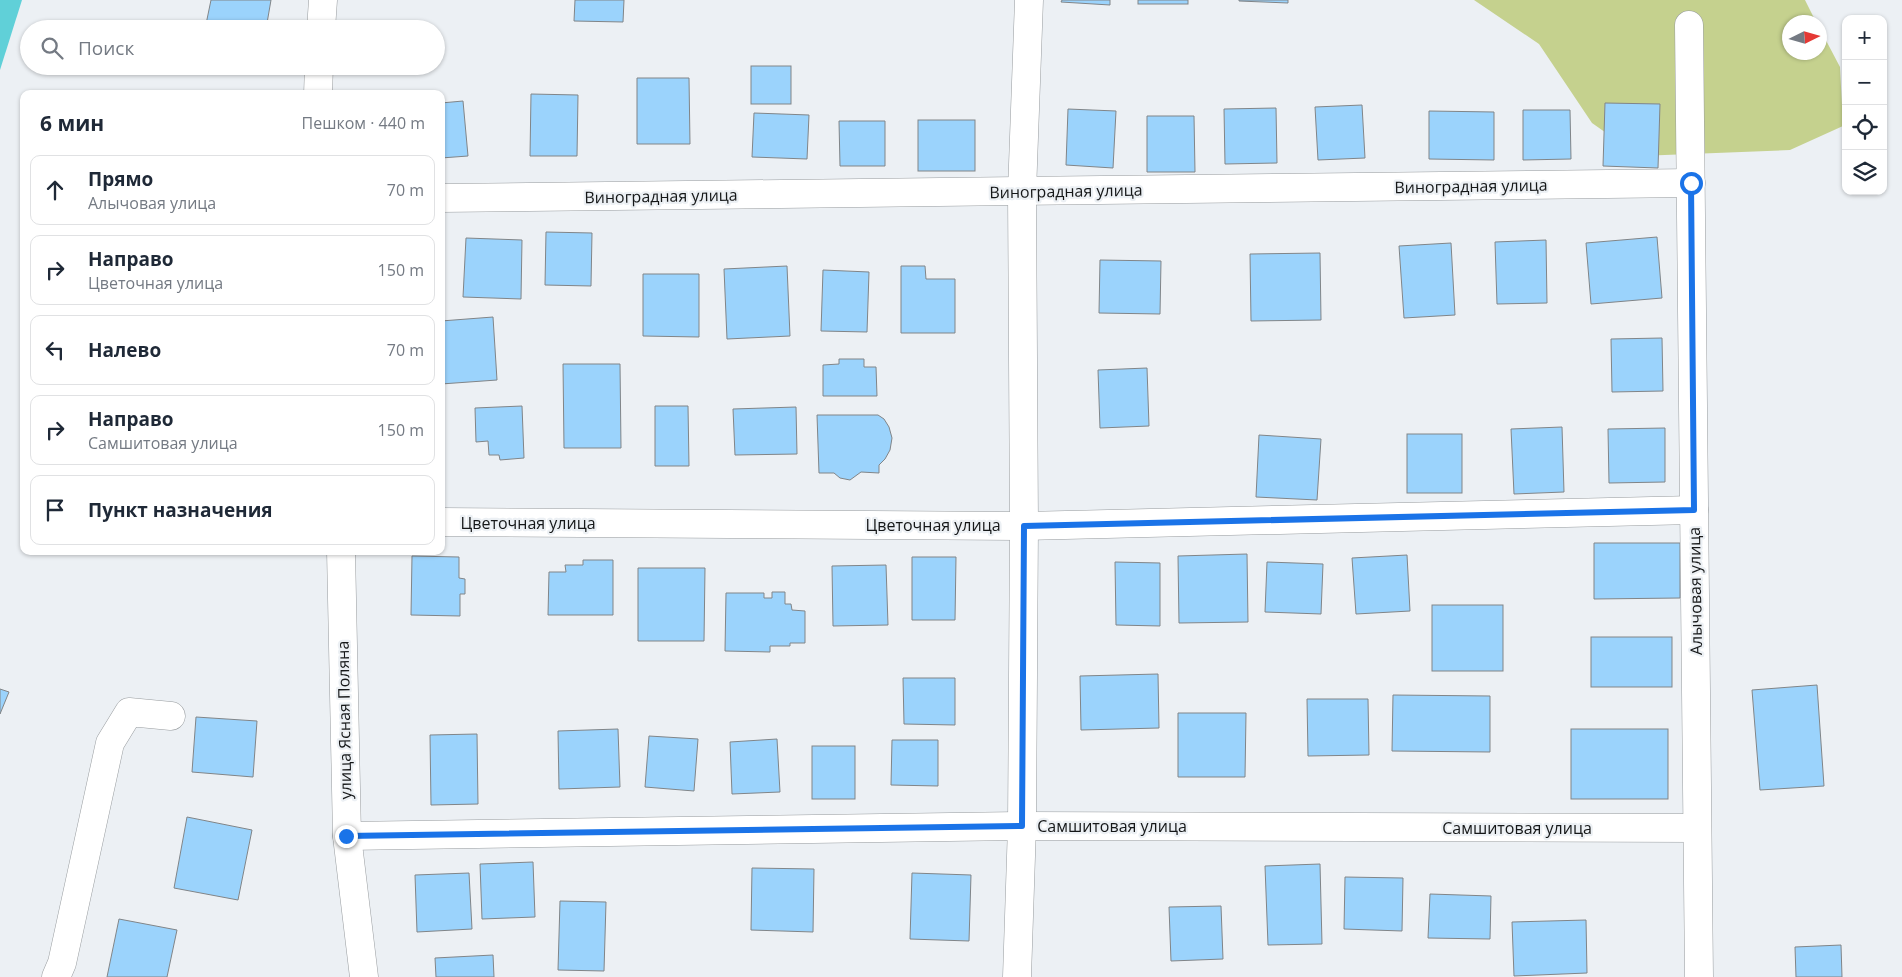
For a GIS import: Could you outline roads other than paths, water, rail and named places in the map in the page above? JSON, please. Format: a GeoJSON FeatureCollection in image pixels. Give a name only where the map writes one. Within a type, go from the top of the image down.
{"type":"FeatureCollection","features":[{"type":"Feature","properties":{"kind":"street"},"geometry":{"type":"LineString","coordinates":[[322,20],[323,0]]}},
{"type":"Feature","properties":{"kind":"street"},"geometry":{"type":"LineString","coordinates":[[1017,977],[1022,826],[1024,526],[1022,192],[1030,0]]}},
{"type":"Feature","properties":{"kind":"street","name":"Алычовая улица"},"geometry":{"type":"LineString","coordinates":[[1689,25],[1699,977]]}},
{"type":"Feature","properties":{"kind":"street"},"geometry":{"type":"LineString","coordinates":[[318,90],[319,75]]}},
{"type":"Feature","properties":{"kind":"street","name":"Виноградная улица"},"geometry":{"type":"LineString","coordinates":[[445,198],[1691,183]]}},
{"type":"Feature","properties":{"kind":"street","name":"Цветочная улица"},"geometry":{"type":"LineString","coordinates":[[445,522],[1024,526],[1694,510]]}},
{"type":"Feature","properties":{"kind":"street","name":"улица Ясная Поляна"},"geometry":{"type":"LineString","coordinates":[[341,555],[346,836],[364,977]]}},
{"type":"Feature","properties":{"kind":"street"},"geometry":{"type":"LineString","coordinates":[[56,977],[62,963],[110,743],[129,712],[170,716]]}},
{"type":"Feature","properties":{"kind":"street","name":"Самшитовая улица"},"geometry":{"type":"LineString","coordinates":[[346,836],[1022,826],[1697,828]]}},
{"type":"Feature","properties":{"kind":"water"},"geometry":{"type":"Polygon","coordinates":[[[0,0],[22,0],[0,70],[0,0]]]}}]}
